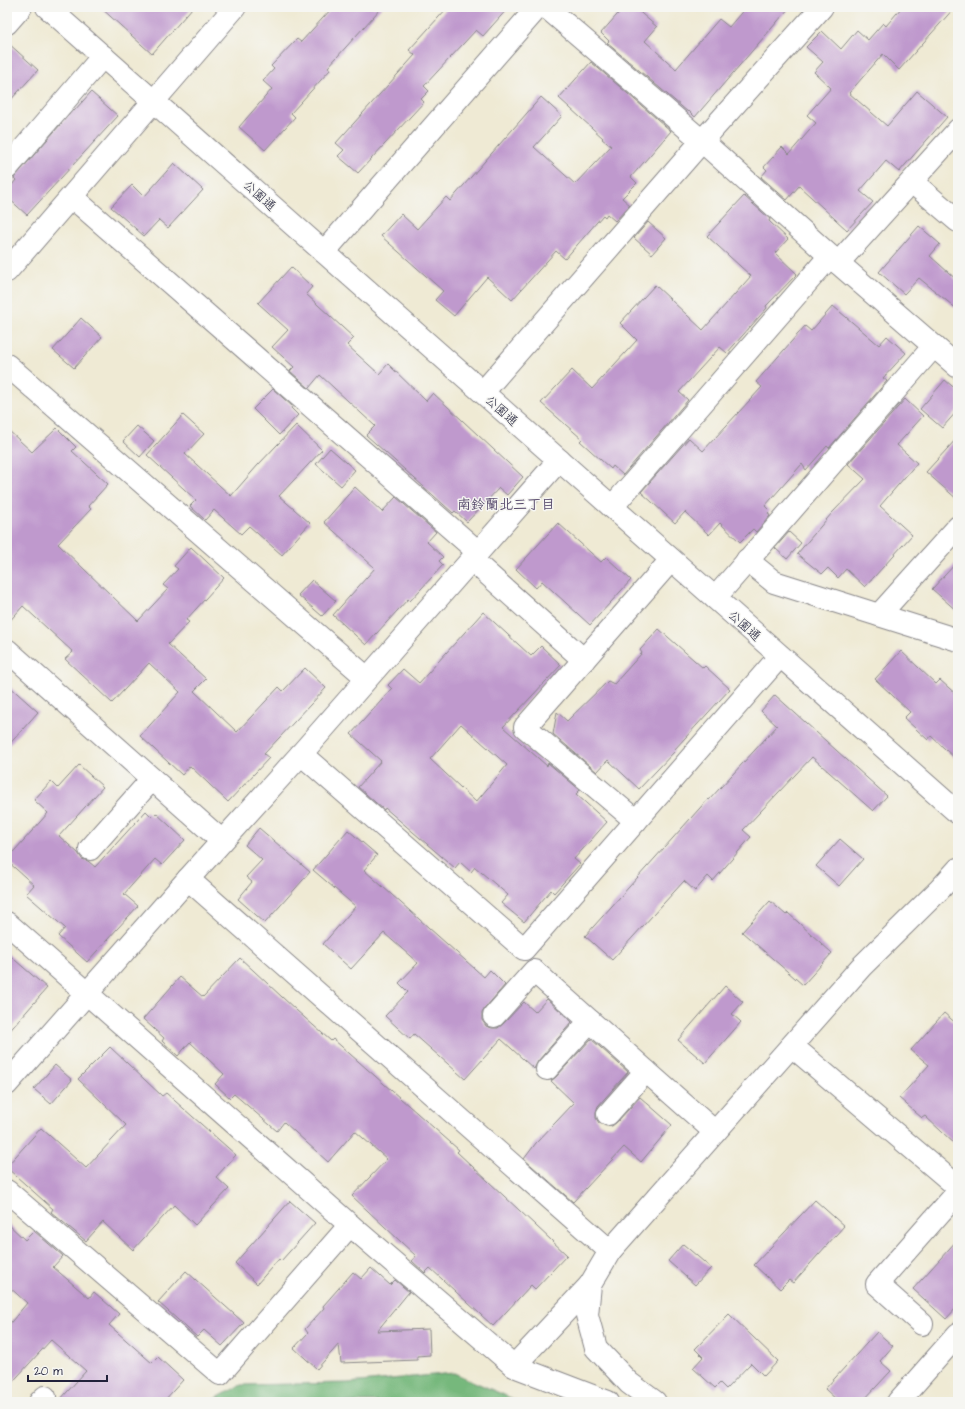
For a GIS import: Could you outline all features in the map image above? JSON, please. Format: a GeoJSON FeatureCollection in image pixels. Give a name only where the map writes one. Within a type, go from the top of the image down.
{"type":"FeatureCollection","features":[{"type":"Feature","properties":{"kind":"street"},"geometry":{"type":"LineString","coordinates":[[7,23],[21,7]]}},
{"type":"Feature","properties":{"kind":"street"},"geometry":{"type":"LineString","coordinates":[[11,259],[72,197],[235,7]]}},
{"type":"Feature","properties":{"kind":"street"},"geometry":{"type":"LineString","coordinates":[[324,252],[538,7]]}},
{"type":"Feature","properties":{"kind":"street"},"geometry":{"type":"LineString","coordinates":[[546,7],[702,141],[834,260],[958,367]]}},
{"type":"Feature","properties":{"kind":"street"},"geometry":{"type":"LineString","coordinates":[[482,392],[702,141],[822,7]]}},
{"type":"Feature","properties":{"kind":"street","name":"公園通"},"geometry":{"type":"LineString","coordinates":[[48,8],[958,813]]}},
{"type":"Feature","properties":{"kind":"street"},"geometry":{"type":"LineString","coordinates":[[7,168],[103,56]]}},
{"type":"Feature","properties":{"kind":"street"},"geometry":{"type":"LineString","coordinates":[[612,507],[834,260],[912,182],[958,130]]}},
{"type":"Feature","properties":{"kind":"street"},"geometry":{"type":"LineString","coordinates":[[912,182],[958,221]]}},
{"type":"Feature","properties":{"kind":"street"},"geometry":{"type":"LineString","coordinates":[[72,197],[475,556],[584,660]]}},
{"type":"Feature","properties":{"kind":"street"},"geometry":{"type":"LineString","coordinates":[[715,598],[934,346]]}},
{"type":"Feature","properties":{"kind":"street"},"geometry":{"type":"LineString","coordinates":[[7,365],[367,678]]}},
{"type":"Feature","properties":{"kind":"street"},"geometry":{"type":"LineString","coordinates":[[7,1084],[188,879],[301,754],[559,460]]}},
{"type":"Feature","properties":{"kind":"street"},"geometry":{"type":"LineString","coordinates":[[879,615],[958,527]]}},
{"type":"Feature","properties":{"kind":"street"},"geometry":{"type":"LineString","coordinates":[[636,821],[525,727],[671,560]]}},
{"type":"Feature","properties":{"kind":"street"},"geometry":{"type":"LineString","coordinates":[[747,560],[774,582],[958,640]]}},
{"type":"Feature","properties":{"kind":"street"},"geometry":{"type":"LineString","coordinates":[[7,650],[222,841]]}},
{"type":"Feature","properties":{"kind":"street"},"geometry":{"type":"LineString","coordinates":[[301,754],[524,949],[780,656]]}},
{"type":"Feature","properties":{"kind":"street"},"geometry":{"type":"LineString","coordinates":[[90,849],[152,779]]}},
{"type":"Feature","properties":{"kind":"street"},"geometry":{"type":"LineString","coordinates":[[514,1366],[590,1285],[610,1251],[861,967],[940,889],[958,869]]}},
{"type":"Feature","properties":{"kind":"street"},"geometry":{"type":"LineString","coordinates":[[188,879],[610,1251]]}},
{"type":"Feature","properties":{"kind":"street"},"geometry":{"type":"LineString","coordinates":[[7,923],[350,1225],[514,1366],[608,1402]]}},
{"type":"Feature","properties":{"kind":"street"},"geometry":{"type":"LineString","coordinates":[[494,1016],[534,971],[715,1132]]}},
{"type":"Feature","properties":{"kind":"street"},"geometry":{"type":"LineString","coordinates":[[547,1069],[590,1021]]}},
{"type":"Feature","properties":{"kind":"street"},"geometry":{"type":"LineString","coordinates":[[792,1046],[958,1187]]}},
{"type":"Feature","properties":{"kind":"street"},"geometry":{"type":"LineString","coordinates":[[608,1114],[646,1071]]}},
{"type":"Feature","properties":{"kind":"street"},"geometry":{"type":"LineString","coordinates":[[7,1191],[220,1374],[350,1225]]}},
{"type":"Feature","properties":{"kind":"street"},"geometry":{"type":"LineString","coordinates":[[922,1324],[877,1284],[958,1192]]}},
{"type":"Feature","properties":{"kind":"street"},"geometry":{"type":"LineString","coordinates":[[590,1285],[588,1315],[596,1348],[629,1383],[655,1402]]}},
{"type":"Feature","properties":{"kind":"street"},"geometry":{"type":"LineString","coordinates":[[898,1402],[958,1334]]}},
{"type":"Feature","properties":{"kind":"green space"},"geometry":{"type":"Polygon","coordinates":[[[454,1373],[520,1402],[209,1402],[241,1385],[348,1383],[454,1373]]]}},
{"type":"Feature","properties":{"kind":"building"},"geometry":{"type":"Polygon","coordinates":[[[100,7],[193,7],[152,54],[100,7]]]}},
{"type":"Feature","properties":{"kind":"building"},"geometry":{"type":"Polygon","coordinates":[[[333,7],[382,7],[328,67],[330,70],[291,113],[295,117],[265,150],[239,127],[272,89],[263,81],[274,69],[271,66],[297,39],[301,42],[333,7]]]}},
{"type":"Feature","properties":{"kind":"building"},"geometry":{"type":"Polygon","coordinates":[[[448,7],[509,7],[483,36],[476,30],[424,86],[429,91],[421,99],[424,102],[358,173],[338,156],[344,150],[336,143],[415,55],[409,50],[448,7]]]}},
{"type":"Feature","properties":{"kind":"building"},"geometry":{"type":"Polygon","coordinates":[[[624,7],[634,7],[657,27],[645,41],[676,69],[719,19],[729,27],[746,7],[790,7],[695,117],[607,43],[609,41],[601,33],[624,7]]]}},
{"type":"Feature","properties":{"kind":"building"},"geometry":{"type":"Polygon","coordinates":[[[902,7],[955,7],[899,70],[883,54],[849,93],[887,126],[917,91],[947,117],[899,172],[886,161],[860,191],[873,202],[847,230],[799,186],[787,200],[761,177],[767,170],[764,167],[782,147],[789,154],[816,123],[807,115],[831,88],[814,72],[823,62],[806,47],[822,31],[841,49],[857,30],[868,40],[883,23],[886,26],[902,7]]]}},
{"type":"Feature","properties":{"kind":"building"},"geometry":{"type":"Polygon","coordinates":[[[7,42],[38,70],[7,104],[7,42]]]}},
{"type":"Feature","properties":{"kind":"building"},"geometry":{"type":"Polygon","coordinates":[[[591,62],[671,131],[631,177],[637,183],[622,198],[630,205],[615,221],[607,214],[605,217],[603,215],[565,259],[556,251],[512,300],[487,277],[454,316],[435,300],[443,291],[381,236],[401,214],[417,229],[446,197],[450,201],[541,97],[562,116],[534,147],[575,184],[611,146],[559,98],[591,62]]]}},
{"type":"Feature","properties":{"kind":"building"},"geometry":{"type":"Polygon","coordinates":[[[91,92],[118,116],[27,215],[7,197],[7,191],[16,180],[14,178],[73,110],[74,111],[91,92]]]}},
{"type":"Feature","properties":{"kind":"building"},"geometry":{"type":"Polygon","coordinates":[[[174,163],[203,190],[168,228],[159,220],[144,236],[111,207],[132,185],[144,197],[174,163]]]}},
{"type":"Feature","properties":{"kind":"building"},"geometry":{"type":"Polygon","coordinates":[[[744,196],[770,219],[769,221],[788,239],[775,253],[797,274],[766,306],[767,308],[727,353],[720,347],[679,392],[688,400],[623,475],[613,466],[611,469],[580,441],[582,439],[541,403],[572,370],[592,389],[637,340],[620,323],[655,285],[703,330],[751,276],[707,236],[744,196]]]}},
{"type":"Feature","properties":{"kind":"building"},"geometry":{"type":"Polygon","coordinates":[[[648,222],[666,238],[652,254],[634,238],[648,222]]]}},
{"type":"Feature","properties":{"kind":"building"},"geometry":{"type":"Polygon","coordinates":[[[919,226],[940,244],[930,256],[958,281],[958,310],[919,278],[904,294],[879,272],[919,226]]]}},
{"type":"Feature","properties":{"kind":"building"},"geometry":{"type":"Polygon","coordinates":[[[291,267],[312,287],[306,294],[354,338],[347,345],[379,374],[388,364],[426,401],[433,393],[523,477],[507,495],[499,488],[467,522],[455,511],[453,513],[366,435],[375,426],[320,375],[309,388],[290,371],[294,367],[272,347],[288,330],[258,303],[291,267]]]}},
{"type":"Feature","properties":{"kind":"building"},"geometry":{"type":"Polygon","coordinates":[[[833,306],[879,345],[887,336],[906,353],[883,378],[887,381],[829,448],[827,446],[806,470],[802,464],[765,506],[770,511],[768,513],[770,516],[756,532],[753,529],[740,542],[720,523],[709,535],[685,512],[675,523],[641,492],[689,438],[703,451],[762,387],[756,382],[805,326],[811,331],[833,306]]]}},
{"type":"Feature","properties":{"kind":"building"},"geometry":{"type":"Polygon","coordinates":[[[81,318],[102,337],[74,368],[53,350],[81,318]]]}},
{"type":"Feature","properties":{"kind":"building"},"geometry":{"type":"Polygon","coordinates":[[[945,380],[958,391],[958,410],[942,428],[920,409],[945,380]]]}},
{"type":"Feature","properties":{"kind":"building"},"geometry":{"type":"Polygon","coordinates":[[[273,389],[292,406],[291,408],[298,415],[279,435],[253,409],[273,389]]]}},
{"type":"Feature","properties":{"kind":"building"},"geometry":{"type":"Polygon","coordinates":[[[905,399],[923,416],[897,445],[917,463],[880,506],[912,535],[865,587],[846,569],[838,578],[828,568],[822,574],[797,554],[832,513],[865,479],[848,464],[905,399]]]}},
{"type":"Feature","properties":{"kind":"building"},"geometry":{"type":"Polygon","coordinates":[[[183,415],[204,434],[185,454],[231,496],[296,425],[322,450],[279,496],[310,523],[282,555],[249,526],[241,534],[214,510],[205,520],[190,506],[196,500],[147,455],[183,415]]]}},
{"type":"Feature","properties":{"kind":"building"},"geometry":{"type":"Polygon","coordinates":[[[137,426],[154,441],[140,457],[123,441],[137,426]]]}},
{"type":"Feature","properties":{"kind":"building"},"geometry":{"type":"Polygon","coordinates":[[[57,428],[76,447],[72,451],[108,484],[88,506],[91,509],[58,544],[138,621],[168,589],[163,585],[178,569],[174,566],[191,547],[224,578],[186,620],[189,622],[168,644],[206,679],[194,691],[237,732],[279,687],[283,691],[305,668],[326,688],[264,754],[269,758],[228,802],[190,766],[182,775],[140,736],[180,692],[149,663],[112,703],[65,659],[73,652],[23,606],[7,624],[7,429],[32,452],[57,428]]]}},
{"type":"Feature","properties":{"kind":"building"},"geometry":{"type":"Polygon","coordinates":[[[958,437],[958,500],[926,472],[958,437]]]}},
{"type":"Feature","properties":{"kind":"building"},"geometry":{"type":"Polygon","coordinates":[[[330,448],[355,470],[341,486],[316,464],[330,448]]]}},
{"type":"Feature","properties":{"kind":"building"},"geometry":{"type":"Polygon","coordinates":[[[355,487],[382,512],[396,497],[436,532],[427,542],[443,557],[439,561],[443,565],[410,601],[408,599],[366,645],[333,615],[375,568],[324,522],[355,487]]]}},
{"type":"Feature","properties":{"kind":"building"},"geometry":{"type":"Polygon","coordinates":[[[558,523],[601,562],[606,557],[631,580],[590,625],[542,581],[536,588],[516,569],[558,523]]]}},
{"type":"Feature","properties":{"kind":"building"},"geometry":{"type":"Polygon","coordinates":[[[789,532],[801,543],[787,559],[775,548],[789,532]]]}},
{"type":"Feature","properties":{"kind":"building"},"geometry":{"type":"Polygon","coordinates":[[[958,561],[958,612],[932,589],[958,561]]]}},
{"type":"Feature","properties":{"kind":"building"},"geometry":{"type":"Polygon","coordinates":[[[312,580],[336,601],[322,616],[298,595],[312,580]]]}},
{"type":"Feature","properties":{"kind":"building"},"geometry":{"type":"Polygon","coordinates":[[[483,612],[531,656],[541,646],[561,665],[503,727],[547,766],[548,763],[580,790],[576,794],[607,822],[574,859],[580,864],[554,893],[551,890],[524,922],[501,903],[508,895],[475,867],[471,872],[460,862],[455,868],[358,787],[381,761],[351,734],[392,689],[388,685],[403,669],[419,683],[483,612]],[[461,724],[430,759],[476,802],[507,765],[461,724]]]}},
{"type":"Feature","properties":{"kind":"building"},"geometry":{"type":"Polygon","coordinates":[[[659,629],[703,668],[705,666],[730,689],[639,789],[608,760],[597,772],[553,734],[557,712],[567,721],[608,681],[614,684],[642,653],[640,650],[659,629]]]}},
{"type":"Feature","properties":{"kind":"building"},"geometry":{"type":"Polygon","coordinates":[[[901,651],[936,684],[940,680],[958,696],[958,761],[931,736],[928,740],[904,718],[910,712],[875,679],[901,651]]]}},
{"type":"Feature","properties":{"kind":"building"},"geometry":{"type":"Polygon","coordinates":[[[7,684],[38,712],[7,747],[7,684]]]}},
{"type":"Feature","properties":{"kind":"building"},"geometry":{"type":"Polygon","coordinates":[[[775,695],[887,796],[873,811],[812,757],[743,830],[751,837],[713,881],[708,876],[695,891],[684,881],[612,960],[585,936],[708,799],[709,800],[777,726],[761,711],[775,695]]]}},
{"type":"Feature","properties":{"kind":"building"},"geometry":{"type":"Polygon","coordinates":[[[79,765],[103,787],[59,836],[78,853],[82,859],[88,861],[95,867],[146,811],[152,817],[156,813],[185,840],[162,865],[155,859],[124,894],[138,906],[87,962],[58,936],[65,928],[26,894],[34,885],[7,861],[7,859],[48,813],[34,800],[51,781],[58,788],[79,765]]]}},
{"type":"Feature","properties":{"kind":"building"},"geometry":{"type":"Polygon","coordinates":[[[259,828],[310,872],[265,923],[238,899],[252,882],[246,877],[262,860],[245,845],[259,828]]]}},
{"type":"Feature","properties":{"kind":"building"},"geometry":{"type":"Polygon","coordinates":[[[348,830],[377,855],[364,870],[484,977],[490,970],[505,985],[482,1013],[482,1020],[486,1026],[498,1028],[524,1002],[535,1012],[547,999],[572,1022],[538,1061],[534,1069],[501,1039],[465,1079],[414,1034],[410,1039],[385,1016],[408,992],[399,983],[418,963],[384,933],[351,969],[323,944],[355,906],[313,870],[348,830]]]}},
{"type":"Feature","properties":{"kind":"building"},"geometry":{"type":"Polygon","coordinates":[[[840,839],[863,859],[839,886],[816,866],[840,839]]]}},
{"type":"Feature","properties":{"kind":"building"},"geometry":{"type":"Polygon","coordinates":[[[770,901],[786,915],[788,913],[832,953],[803,985],[742,932],[770,901]]]}},
{"type":"Feature","properties":{"kind":"building"},"geometry":{"type":"Polygon","coordinates":[[[7,953],[47,988],[7,1034],[7,953]]]}},
{"type":"Feature","properties":{"kind":"building"},"geometry":{"type":"Polygon","coordinates":[[[240,958],[331,1041],[333,1039],[459,1150],[457,1152],[567,1255],[535,1289],[531,1285],[493,1326],[430,1268],[425,1273],[412,1261],[416,1256],[352,1196],[387,1159],[355,1131],[328,1162],[284,1122],[277,1131],[234,1094],[230,1098],[215,1084],[224,1074],[190,1042],[178,1056],[162,1041],[164,1038],[143,1019],[180,977],[203,997],[240,958]]]}},
{"type":"Feature","properties":{"kind":"building"},"geometry":{"type":"Polygon","coordinates":[[[725,986],[743,1002],[732,1014],[741,1022],[705,1063],[678,1040],[725,986]]]}},
{"type":"Feature","properties":{"kind":"building"},"geometry":{"type":"Polygon","coordinates":[[[944,1013],[958,1025],[958,1147],[925,1116],[922,1118],[899,1098],[929,1065],[911,1050],[944,1013]]]}},
{"type":"Feature","properties":{"kind":"building"},"geometry":{"type":"Polygon","coordinates":[[[591,1039],[628,1072],[598,1106],[596,1118],[599,1123],[606,1126],[612,1126],[640,1097],[672,1125],[641,1162],[624,1147],[573,1202],[524,1159],[536,1143],[574,1103],[551,1081],[591,1039]]]}},
{"type":"Feature","properties":{"kind":"building"},"geometry":{"type":"Polygon","coordinates":[[[110,1047],[162,1096],[166,1093],[236,1155],[216,1177],[229,1189],[195,1225],[174,1205],[133,1250],[103,1222],[86,1241],[51,1212],[53,1209],[7,1168],[7,1166],[41,1128],[86,1168],[126,1125],[78,1079],[110,1047]]]}},
{"type":"Feature","properties":{"kind":"building"},"geometry":{"type":"Polygon","coordinates":[[[55,1065],[72,1080],[51,1104],[34,1089],[55,1065]]]}},
{"type":"Feature","properties":{"kind":"building"},"geometry":{"type":"Polygon","coordinates":[[[815,1200],[844,1226],[793,1283],[789,1280],[780,1289],[754,1265],[815,1200]]]}},
{"type":"Feature","properties":{"kind":"building"},"geometry":{"type":"Polygon","coordinates":[[[290,1201],[315,1223],[281,1261],[279,1259],[257,1284],[235,1263],[290,1201]]]}},
{"type":"Feature","properties":{"kind":"building"},"geometry":{"type":"Polygon","coordinates":[[[7,1223],[25,1240],[34,1231],[63,1256],[53,1267],[89,1298],[94,1292],[119,1314],[109,1325],[152,1363],[158,1357],[183,1380],[163,1402],[58,1402],[86,1371],[51,1340],[7,1388],[7,1327],[27,1303],[7,1285],[7,1223]]]}},
{"type":"Feature","properties":{"kind":"building"},"geometry":{"type":"Polygon","coordinates":[[[958,1239],[958,1306],[946,1319],[913,1289],[958,1239]]]}},
{"type":"Feature","properties":{"kind":"building"},"geometry":{"type":"Polygon","coordinates":[[[683,1244],[711,1268],[695,1285],[668,1261],[683,1244]]]}},
{"type":"Feature","properties":{"kind":"building"},"geometry":{"type":"Polygon","coordinates":[[[371,1268],[390,1285],[395,1280],[409,1292],[377,1331],[429,1329],[430,1355],[417,1356],[417,1360],[341,1363],[339,1344],[317,1369],[294,1348],[308,1333],[305,1329],[353,1272],[361,1279],[371,1268]]]}},
{"type":"Feature","properties":{"kind":"building"},"geometry":{"type":"Polygon","coordinates":[[[186,1271],[244,1323],[222,1346],[204,1330],[197,1337],[158,1302],[186,1271]]]}},
{"type":"Feature","properties":{"kind":"building"},"geometry":{"type":"Polygon","coordinates":[[[729,1314],[778,1361],[764,1376],[751,1363],[726,1389],[720,1383],[715,1388],[693,1368],[703,1357],[695,1349],[729,1314]]]}},
{"type":"Feature","properties":{"kind":"building"},"geometry":{"type":"Polygon","coordinates":[[[877,1332],[893,1346],[880,1361],[891,1371],[862,1402],[839,1402],[825,1389],[877,1332]]]}},
{"type":"Feature","properties":{"kind":"district","name":"南鈴蘭北三丁目"},"geometry":{"type":"Point","coordinates":[506,504]}}]}
